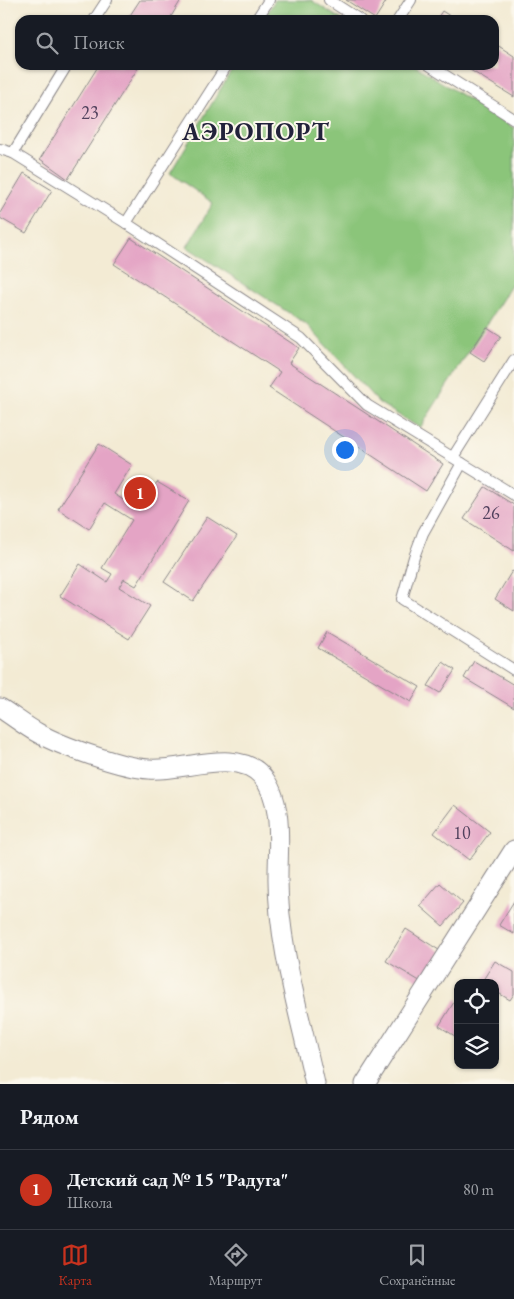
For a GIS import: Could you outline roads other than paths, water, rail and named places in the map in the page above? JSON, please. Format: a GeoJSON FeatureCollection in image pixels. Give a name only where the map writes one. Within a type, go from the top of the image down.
{"type":"FeatureCollection","features":[{"type":"Feature","properties":{"kind":"street"},"geometry":{"type":"LineString","coordinates":[[0,708],[39,734],[133,768],[152,770],[229,762],[246,765],[262,775],[271,790],[276,808],[278,878],[283,935],[315,1084]]}},
{"type":"Feature","properties":{"kind":"street"},"geometry":{"type":"LineString","coordinates":[[365,1084],[514,850]]}},
{"type":"Feature","properties":{"kind":"lane"},"geometry":{"type":"LineString","coordinates":[[97,15],[107,0]]}},
{"type":"Feature","properties":{"kind":"lane"},"geometry":{"type":"LineString","coordinates":[[259,15],[269,0]]}},
{"type":"Feature","properties":{"kind":"lane"},"geometry":{"type":"LineString","coordinates":[[329,0],[352,15]]}},
{"type":"Feature","properties":{"kind":"lane"},"geometry":{"type":"LineString","coordinates":[[401,15],[411,0]]}},
{"type":"Feature","properties":{"kind":"lane"},"geometry":{"type":"LineString","coordinates":[[13,153],[64,70]]}},
{"type":"Feature","properties":{"kind":"lane"},"geometry":{"type":"LineString","coordinates":[[126,223],[225,70]]}},
{"type":"Feature","properties":{"kind":"lane"},"geometry":{"type":"LineString","coordinates":[[437,70],[514,120]]}},
{"type":"Feature","properties":{"kind":"lane"},"geometry":{"type":"LineString","coordinates":[[0,148],[13,153],[126,223],[301,338],[367,405],[514,495]]}},
{"type":"Feature","properties":{"kind":"lane"},"geometry":{"type":"LineString","coordinates":[[453,457],[514,360]]}},
{"type":"Feature","properties":{"kind":"lane"},"geometry":{"type":"LineString","coordinates":[[462,463],[423,533],[402,599],[514,670]]}},
{"type":"Feature","properties":{"kind":"place","name":"Детский сад № 15 \"Радуга\""},"geometry":{"type":"Point","coordinates":[140,493]}},
{"type":"Feature","properties":{"kind":"district","name":"АЭРОПОРТ"},"geometry":{"type":"Point","coordinates":[256,131]}}]}
